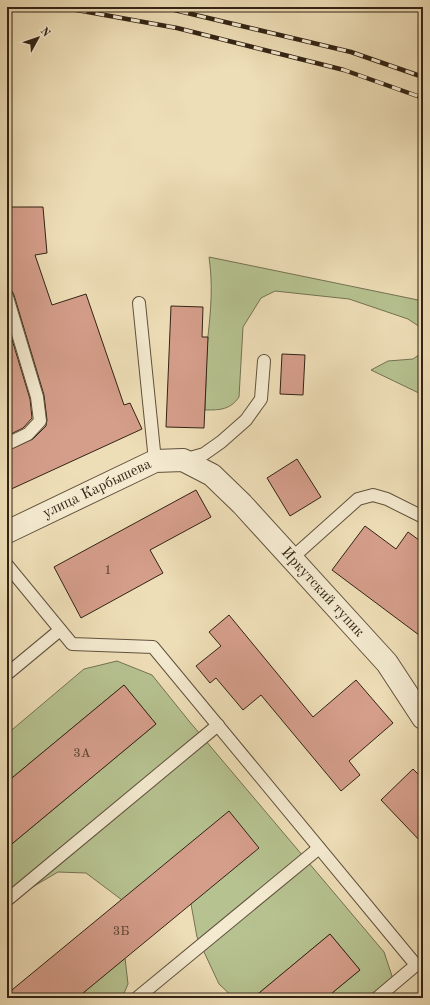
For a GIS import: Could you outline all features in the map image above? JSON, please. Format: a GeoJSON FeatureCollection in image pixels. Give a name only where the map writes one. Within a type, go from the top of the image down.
{"type":"FeatureCollection","features":[{"type":"Feature","properties":{"kind":"street","name":"улица Карбышева"},"geometry":{"type":"LineString","coordinates":[[7,532],[156,461],[183,460],[212,475]]}},
{"type":"Feature","properties":{"kind":"street","name":"Иркутский тупик"},"geometry":{"type":"LineString","coordinates":[[212,475],[242,504],[387,663],[423,718]]}},
{"type":"Feature","properties":{"kind":"lane"},"geometry":{"type":"LineString","coordinates":[[7,297],[37,398],[40,421],[28,434],[7,444]]}},
{"type":"Feature","properties":{"kind":"lane"},"geometry":{"type":"LineString","coordinates":[[139,303],[156,461]]}},
{"type":"Feature","properties":{"kind":"lane"},"geometry":{"type":"LineString","coordinates":[[183,460],[204,454],[221,442],[246,420],[261,399],[264,361]]}},
{"type":"Feature","properties":{"kind":"lane"},"geometry":{"type":"LineString","coordinates":[[292,558],[358,499],[373,495],[388,500],[423,517]]}},
{"type":"Feature","properties":{"kind":"lane"},"geometry":{"type":"LineString","coordinates":[[7,565],[72,644],[153,647],[420,969],[376,998]]}},
{"type":"Feature","properties":{"kind":"lane"},"geometry":{"type":"LineString","coordinates":[[7,674],[60,630]]}},
{"type":"Feature","properties":{"kind":"lane"},"geometry":{"type":"LineString","coordinates":[[7,900],[218,725]]}},
{"type":"Feature","properties":{"kind":"lane"},"geometry":{"type":"LineString","coordinates":[[137,998],[319,848]]}},
{"type":"Feature","properties":{"kind":"green space"},"geometry":{"type":"Polygon","coordinates":[[[209,257],[423,301],[423,329],[408,319],[349,299],[275,291],[261,298],[243,327],[239,397],[232,405],[228,407],[215,410],[205,410],[211,296],[209,257]]]}},
{"type":"Feature","properties":{"kind":"green space"},"geometry":{"type":"Polygon","coordinates":[[[423,352],[423,395],[371,370],[388,361],[413,359],[423,352]]]}},
{"type":"Feature","properties":{"kind":"green space"},"geometry":{"type":"Polygon","coordinates":[[[117,661],[152,675],[384,952],[392,976],[388,998],[326,998],[360,970],[330,934],[253,998],[234,998],[219,984],[197,937],[191,904],[122,900],[86,873],[58,872],[24,892],[7,906],[7,848],[156,724],[124,685],[7,782],[7,734],[84,669],[117,661]]]}},
{"type":"Feature","properties":{"kind":"green space"},"geometry":{"type":"Polygon","coordinates":[[[125,958],[128,984],[122,998],[77,998],[125,958]]]}},
{"type":"Feature","properties":{"kind":"building"},"geometry":{"type":"Polygon","coordinates":[[[7,207],[43,207],[47,253],[35,255],[52,305],[86,294],[124,405],[130,403],[142,429],[7,491],[7,451],[33,439],[46,426],[47,420],[44,395],[14,295],[12,291],[7,290],[7,207]]]}},
{"type":"Feature","properties":{"kind":"building"},"geometry":{"type":"Polygon","coordinates":[[[171,306],[203,307],[202,337],[208,337],[204,428],[166,427],[171,306]]]}},
{"type":"Feature","properties":{"kind":"building"},"geometry":{"type":"Polygon","coordinates":[[[7,323],[30,399],[32,418],[23,428],[7,436],[7,323]]]}},
{"type":"Feature","properties":{"kind":"building"},"geometry":{"type":"Polygon","coordinates":[[[282,354],[305,355],[303,395],[280,394],[282,354]]]}},
{"type":"Feature","properties":{"kind":"building"},"geometry":{"type":"Polygon","coordinates":[[[297,459],[321,497],[290,516],[267,478],[297,459]]]}},
{"type":"Feature","properties":{"kind":"building"},"geometry":{"type":"Polygon","coordinates":[[[196,490],[211,517],[150,550],[163,573],[81,618],[54,567],[196,490]]]}},
{"type":"Feature","properties":{"kind":"building"},"geometry":{"type":"Polygon","coordinates":[[[365,526],[396,549],[408,532],[423,543],[423,638],[332,570],[365,526]]]}},
{"type":"Feature","properties":{"kind":"building"},"geometry":{"type":"Polygon","coordinates":[[[229,615],[313,717],[356,680],[393,723],[349,761],[360,775],[341,791],[261,695],[243,710],[216,678],[210,683],[196,666],[221,646],[209,632],[229,615]]]}},
{"type":"Feature","properties":{"kind":"building"},"geometry":{"type":"Polygon","coordinates":[[[124,685],[156,724],[7,848],[7,782],[124,685]]]}},
{"type":"Feature","properties":{"kind":"building"},"geometry":{"type":"Polygon","coordinates":[[[413,769],[423,779],[423,844],[381,800],[413,769]]]}},
{"type":"Feature","properties":{"kind":"building"},"geometry":{"type":"Polygon","coordinates":[[[229,811],[259,848],[77,998],[7,998],[7,994],[229,811]]]}},
{"type":"Feature","properties":{"kind":"building"},"geometry":{"type":"Polygon","coordinates":[[[330,934],[360,970],[326,998],[253,998],[330,934]]]}},
{"type":"Feature","properties":{"kind":"railway"},"geometry":{"type":"LineString","coordinates":[[60,7],[177,28],[344,70],[423,98]]}},
{"type":"Feature","properties":{"kind":"railway"},"geometry":{"type":"LineString","coordinates":[[162,7],[351,52],[423,77]]}}]}
